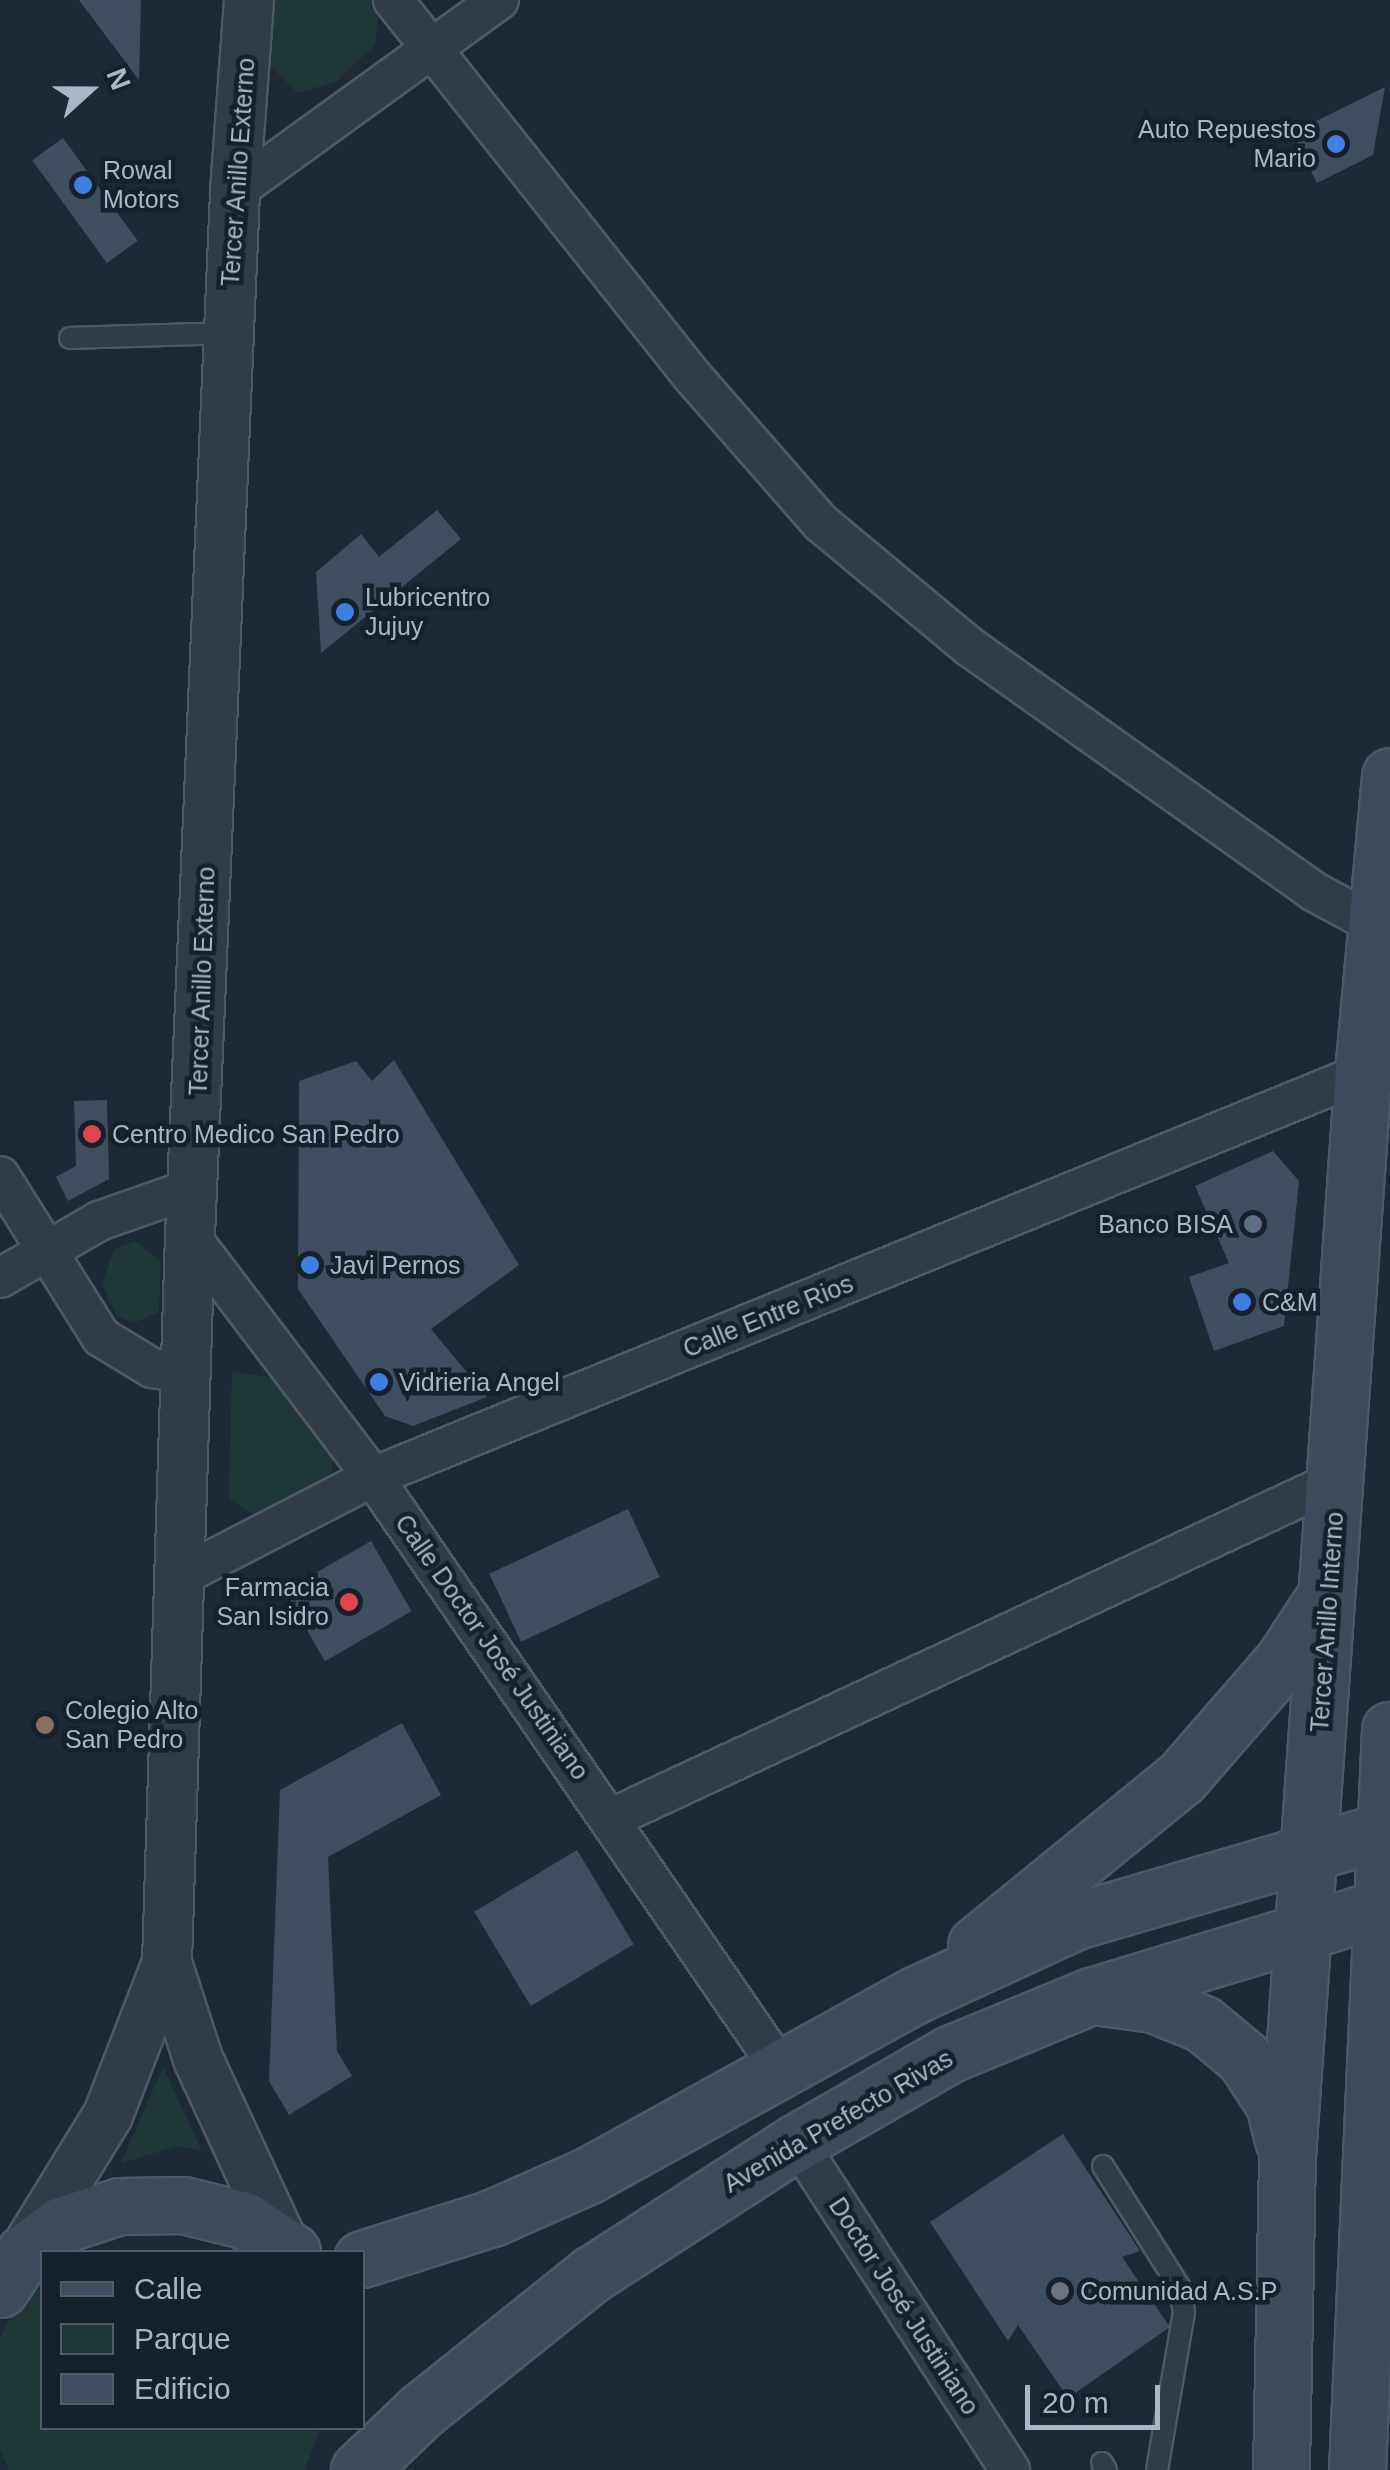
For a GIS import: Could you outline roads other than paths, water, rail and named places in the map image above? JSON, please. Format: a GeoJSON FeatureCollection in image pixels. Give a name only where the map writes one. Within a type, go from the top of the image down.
{"type":"FeatureCollection","features":[{"type":"Feature","properties":{"kind":"main road","name":"Tercer Anillo Interno"},"geometry":{"type":"LineString","coordinates":[[1281,2470],[1288,2156],[1302,1929],[1330,1588],[1363,1073],[1390,776]]}},
{"type":"Feature","properties":{"kind":"main road"},"geometry":{"type":"LineString","coordinates":[[915,1995],[1181,1778],[1282,1662],[1330,1588]]}},
{"type":"Feature","properties":{"kind":"main road"},"geometry":{"type":"LineString","coordinates":[[1357,2470],[1374,2397],[1390,1730]]}},
{"type":"Feature","properties":{"kind":"main road"},"geometry":{"type":"LineString","coordinates":[[365,2257],[492,2218],[589,2174],[915,1995],[1076,1921],[1387,1830]]}},
{"type":"Feature","properties":{"kind":"main road","name":"Avenida Prefecto Rivas"},"geometry":{"type":"LineString","coordinates":[[359,2470],[436,2398],[592,2274],[797,2142],[950,2054],[1091,1996],[1384,1907]]}},
{"type":"Feature","properties":{"kind":"main road"},"geometry":{"type":"LineString","coordinates":[[1091,1996],[1153,2004],[1203,2024],[1244,2058],[1274,2104],[1288,2156]]}},
{"type":"Feature","properties":{"kind":"main road"},"geometry":{"type":"LineString","coordinates":[[9,2271],[61,2225],[120,2206],[183,2204],[244,2220],[288,2248]]}},
{"type":"Feature","properties":{"kind":"main road"},"geometry":{"type":"LineString","coordinates":[[341,2470],[352,2430]]}},
{"type":"Feature","properties":{"kind":"street","name":"Tercer Anillo Externo"},"geometry":{"type":"LineString","coordinates":[[9,2271],[108,2114],[167,1962],[189,1374],[190,1236],[234,191],[249,0]]}},
{"type":"Feature","properties":{"kind":"street"},"geometry":{"type":"LineString","coordinates":[[393,0],[430,53],[693,378],[820,523],[970,647],[1313,890],[1376,925]]}},
{"type":"Feature","properties":{"kind":"street"},"geometry":{"type":"LineString","coordinates":[[234,191],[499,0]]}},
{"type":"Feature","properties":{"kind":"street","name":"Calle Entre Rios"},"geometry":{"type":"LineString","coordinates":[[181,1576],[372,1477],[1363,1073]]}},
{"type":"Feature","properties":{"kind":"street"},"geometry":{"type":"LineString","coordinates":[[0,1176],[101,1337],[152,1368],[189,1374]]}},
{"type":"Feature","properties":{"kind":"street"},"geometry":{"type":"LineString","coordinates":[[0,1278],[126,1208],[193,1188]]}},
{"type":"Feature","properties":{"kind":"street","name":"Calle Doctor José Justiniano"},"geometry":{"type":"LineString","coordinates":[[190,1236],[372,1477],[612,1818],[780,2068]]}},
{"type":"Feature","properties":{"kind":"street"},"geometry":{"type":"LineString","coordinates":[[612,1818],[1337,1480]]}},
{"type":"Feature","properties":{"kind":"street","name":"Tercer Anillo Externo"},"geometry":{"type":"LineString","coordinates":[[167,1962],[198,2060],[288,2248]]}},
{"type":"Feature","properties":{"kind":"street","name":"Doctor José Justiniano"},"geometry":{"type":"LineString","coordinates":[[797,2142],[1010,2470]]}},
{"type":"Feature","properties":{"kind":"lane"},"geometry":{"type":"LineString","coordinates":[[70,338],[228,333]]}},
{"type":"Feature","properties":{"kind":"lane"},"geometry":{"type":"LineString","coordinates":[[1103,2166],[1178,2286],[1184,2312],[1157,2470]]}},
{"type":"Feature","properties":{"kind":"place","name":"Auto Repuestos Mario"},"geometry":{"type":"Point","coordinates":[1336,144]}},
{"type":"Feature","properties":{"kind":"place","name":"Rowal Motors"},"geometry":{"type":"Point","coordinates":[83,185]}},
{"type":"Feature","properties":{"kind":"place","name":"Lubricentro Jujuy"},"geometry":{"type":"Point","coordinates":[345,612]}},
{"type":"Feature","properties":{"kind":"place","name":"Centro Medico San Pedro"},"geometry":{"type":"Point","coordinates":[92,1134]}},
{"type":"Feature","properties":{"kind":"place","name":"Banco BISA"},"geometry":{"type":"Point","coordinates":[1253,1224]}},
{"type":"Feature","properties":{"kind":"place","name":"Javi Pernos"},"geometry":{"type":"Point","coordinates":[310,1265]}},
{"type":"Feature","properties":{"kind":"place","name":"C&M"},"geometry":{"type":"Point","coordinates":[1242,1302]}},
{"type":"Feature","properties":{"kind":"place","name":"Vidrieria Angel"},"geometry":{"type":"Point","coordinates":[379,1382]}},
{"type":"Feature","properties":{"kind":"place","name":"Farmacia San Isidro"},"geometry":{"type":"Point","coordinates":[349,1602]}},
{"type":"Feature","properties":{"kind":"place","name":"Colegio Alto San Pedro"},"geometry":{"type":"Point","coordinates":[45,1725]}},
{"type":"Feature","properties":{"kind":"place","name":"Comunidad A.S.P"},"geometry":{"type":"Point","coordinates":[1060,2291]}}]}
